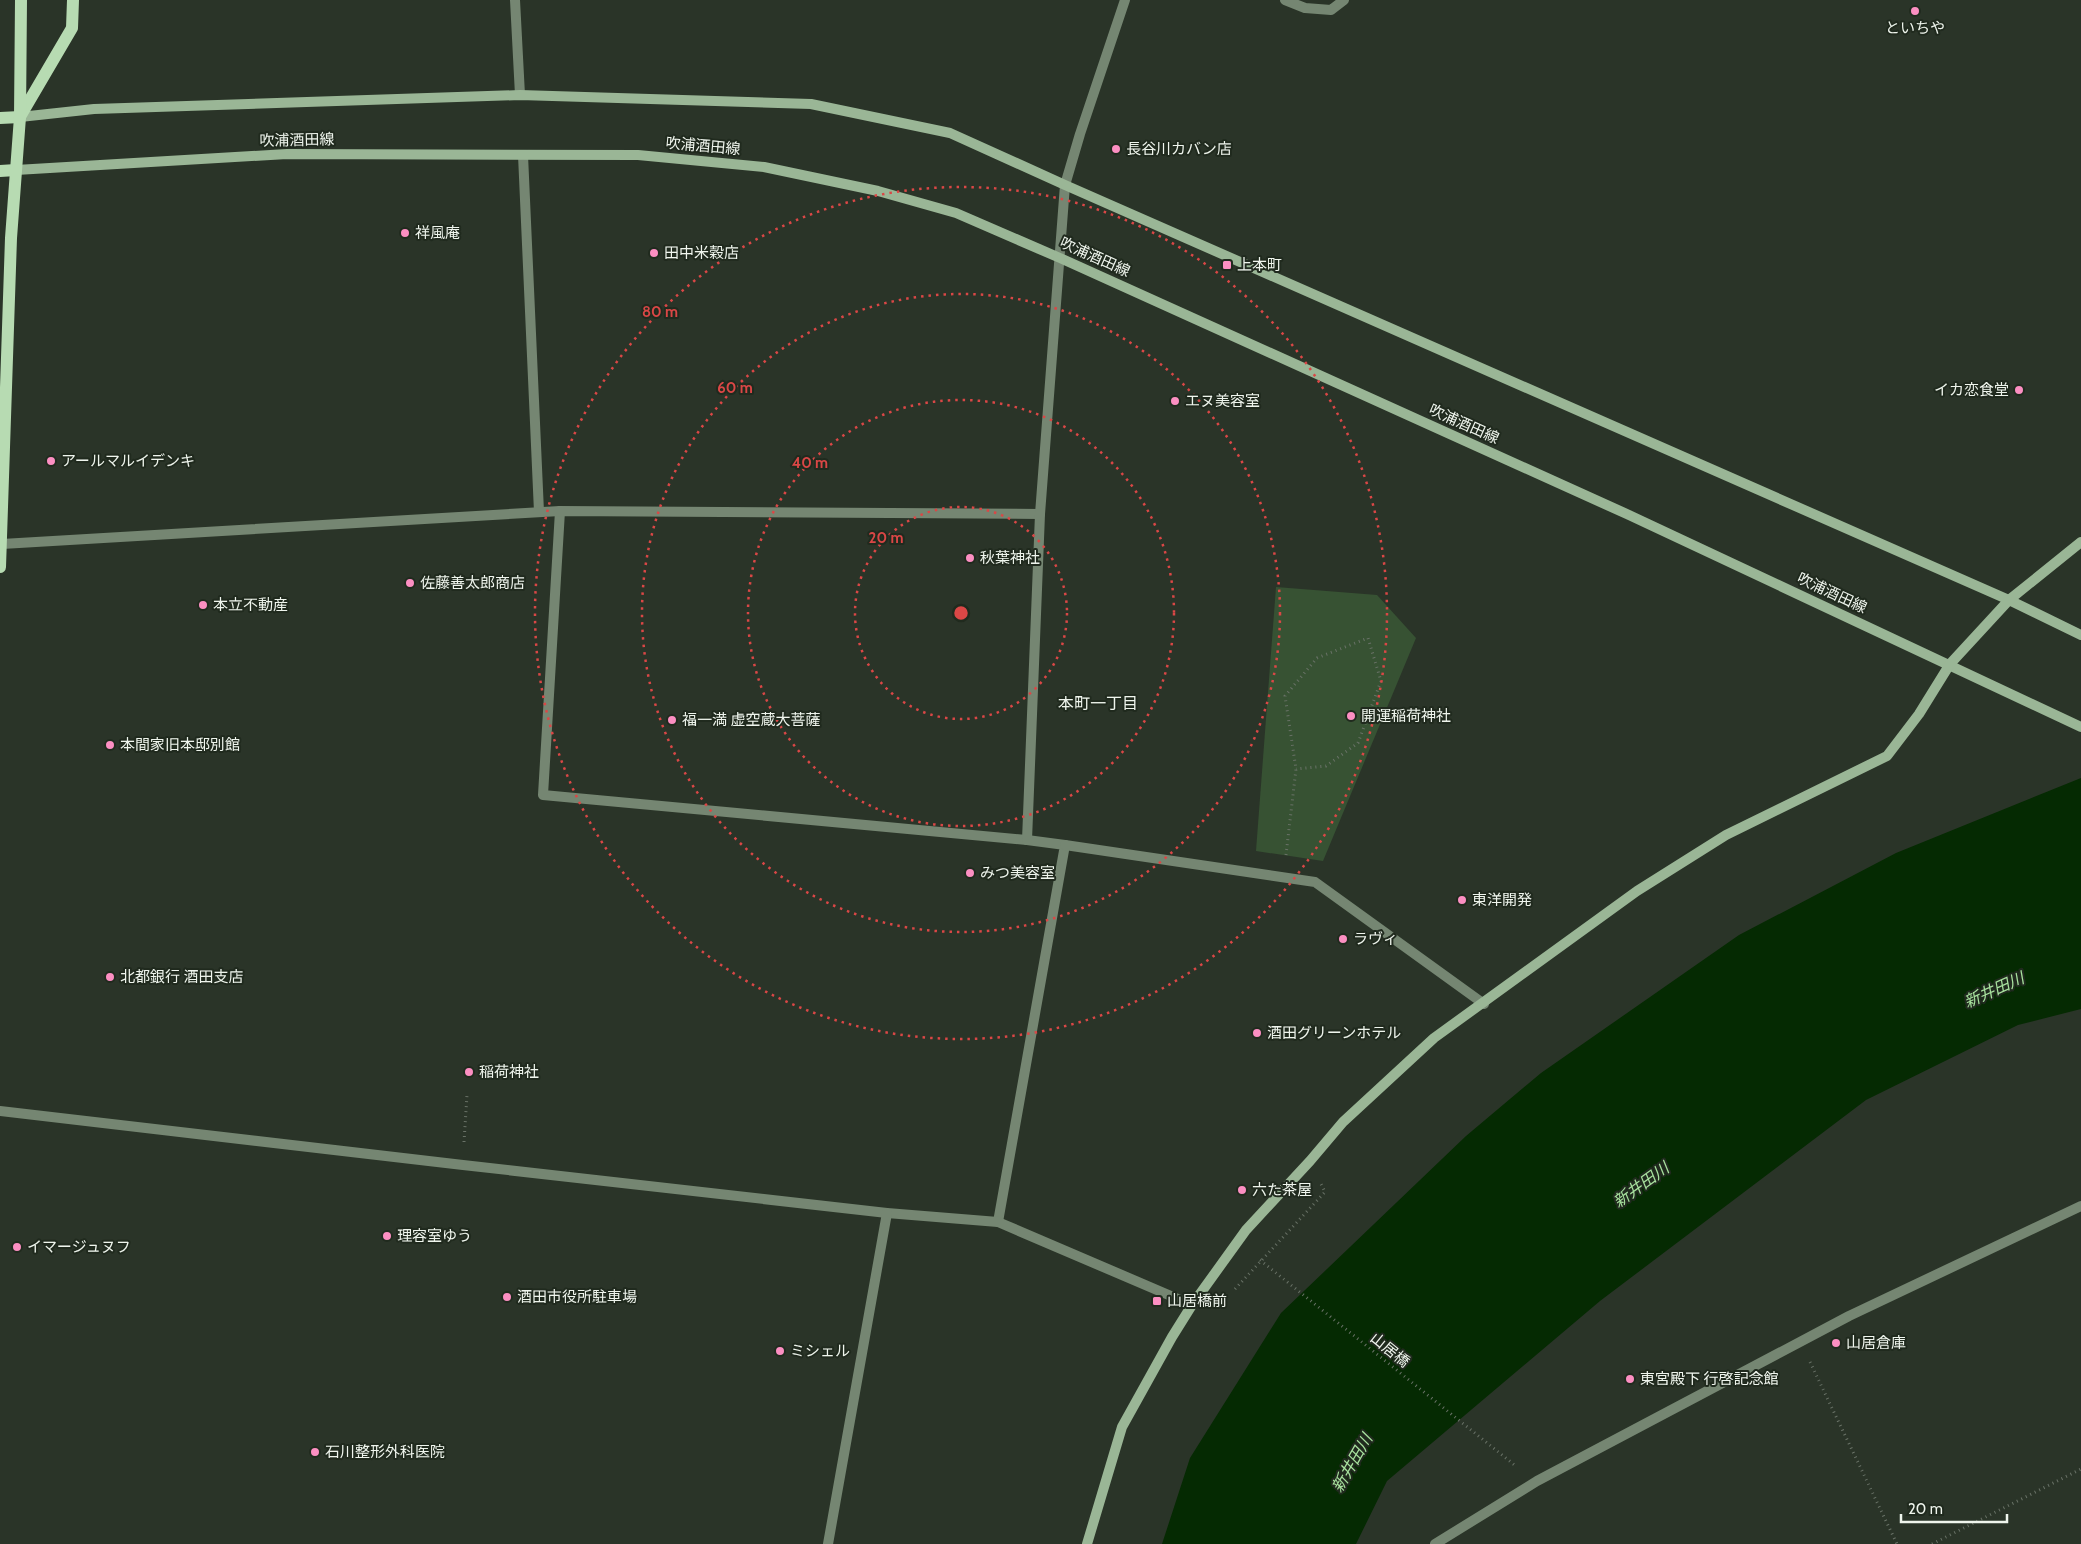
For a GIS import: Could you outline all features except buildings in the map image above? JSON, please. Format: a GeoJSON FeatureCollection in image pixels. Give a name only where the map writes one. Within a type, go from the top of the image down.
{"type":"FeatureCollection","features":[{"type":"Feature","properties":{"kind":"main road"},"geometry":{"type":"LineString","coordinates":[[0,567],[11,238],[20,117],[21,0]]}},
{"type":"Feature","properties":{"kind":"main road"},"geometry":{"type":"LineString","coordinates":[[20,117],[72,28],[73,0]]}},
{"type":"Feature","properties":{"kind":"main road"},"geometry":{"type":"LineString","coordinates":[[0,118],[94,109],[520,95],[811,104],[950,133],[2009,600],[2081,635]]}},
{"type":"Feature","properties":{"kind":"main road","name":"吹浦酒田線"},"geometry":{"type":"LineString","coordinates":[[16,170],[286,154],[638,155],[764,167],[878,191],[956,213],[1060,258],[1629,515],[2081,727]]}},
{"type":"Feature","properties":{"kind":"main road"},"geometry":{"type":"LineString","coordinates":[[0,171],[16,170]]}},
{"type":"Feature","properties":{"kind":"main road"},"geometry":{"type":"LineString","coordinates":[[1087,1544],[1122,1427],[1192,1305],[1246,1230],[1310,1161],[1343,1122],[1434,1038],[1484,1004],[1637,891],[1718,840],[1887,756],[1919,714],[1950,664],[2009,600],[2081,542]]}},
{"type":"Feature","properties":{"kind":"street"},"geometry":{"type":"LineString","coordinates":[[515,0],[520,95]]}},
{"type":"Feature","properties":{"kind":"street"},"geometry":{"type":"LineString","coordinates":[[1027,840],[1040,514],[1065,185],[1125,0]]}},
{"type":"Feature","properties":{"kind":"street"},"geometry":{"type":"LineString","coordinates":[[1284,0],[1305,8],[1331,10],[1344,0]]}},
{"type":"Feature","properties":{"kind":"street"},"geometry":{"type":"LineString","coordinates":[[523,154],[539,512]]}},
{"type":"Feature","properties":{"kind":"street"},"geometry":{"type":"LineString","coordinates":[[2,544],[560,510],[1040,514]]}},
{"type":"Feature","properties":{"kind":"street"},"geometry":{"type":"LineString","coordinates":[[560,510],[542,795],[1027,840],[1315,882],[1484,1004]]}},
{"type":"Feature","properties":{"kind":"street"},"geometry":{"type":"LineString","coordinates":[[998,1222],[1065,845]]}},
{"type":"Feature","properties":{"kind":"street"},"geometry":{"type":"LineString","coordinates":[[0,1111],[463,1165],[888,1212],[998,1222],[1192,1305]]}},
{"type":"Feature","properties":{"kind":"street"},"geometry":{"type":"LineString","coordinates":[[1435,1544],[1537,1482],[1849,1316],[2081,1206]]}},
{"type":"Feature","properties":{"kind":"street"},"geometry":{"type":"LineString","coordinates":[[828,1544],[888,1212]]}},
{"type":"Feature","properties":{"kind":"path"},"geometry":{"type":"LineString","coordinates":[[1283,878],[1296,769],[1285,696],[1317,658],[1368,638],[1380,682],[1358,743],[1326,766],[1296,769]]}},
{"type":"Feature","properties":{"kind":"path"},"geometry":{"type":"LineString","coordinates":[[463,1165],[467,1095]]}},
{"type":"Feature","properties":{"kind":"path"},"geometry":{"type":"LineString","coordinates":[[1229,1296],[1260,1260],[1325,1192],[1310,1161]]}},
{"type":"Feature","properties":{"kind":"path","name":"山居橋"},"geometry":{"type":"LineString","coordinates":[[1260,1260],[1505,1457]]}},
{"type":"Feature","properties":{"kind":"path"},"geometry":{"type":"LineString","coordinates":[[1800,1342],[1897,1544]]}},
{"type":"Feature","properties":{"kind":"path"},"geometry":{"type":"LineString","coordinates":[[1932,1544],[2081,1468]]}},
{"type":"Feature","properties":{"kind":"shaded area"},"geometry":{"type":"Polygon","coordinates":[[[1276,587],[1377,595],[1416,638],[1323,861],[1256,851],[1276,587]]]}},
{"type":"Feature","properties":{"kind":"water","name":"新井田川"},"geometry":{"type":"Polygon","coordinates":[[[2081,778],[2081,1009],[2018,1025],[1866,1100],[1600,1301],[1387,1481],[1356,1544],[1162,1544],[1190,1458],[1281,1313],[1466,1136],[1541,1073],[1739,935],[1896,853],[2081,778]]]}},
{"type":"Feature","properties":{"kind":"place","name":"といちや"},"geometry":{"type":"Point","coordinates":[1915,11]}},
{"type":"Feature","properties":{"kind":"place","name":"長谷川カバン店"},"geometry":{"type":"Point","coordinates":[1116,149]}},
{"type":"Feature","properties":{"kind":"place","name":"祥風庵"},"geometry":{"type":"Point","coordinates":[405,233]}},
{"type":"Feature","properties":{"kind":"place","name":"田中米穀店"},"geometry":{"type":"Point","coordinates":[654,253]}},
{"type":"Feature","properties":{"kind":"place","name":"上本町"},"geometry":{"type":"Point","coordinates":[1227,265]}},
{"type":"Feature","properties":{"kind":"place","name":"イカ恋食堂"},"geometry":{"type":"Point","coordinates":[2019,390]}},
{"type":"Feature","properties":{"kind":"place","name":"エヌ美容室"},"geometry":{"type":"Point","coordinates":[1175,401]}},
{"type":"Feature","properties":{"kind":"place","name":"アールマルイデンキ"},"geometry":{"type":"Point","coordinates":[51,461]}},
{"type":"Feature","properties":{"kind":"place","name":"秋葉神社"},"geometry":{"type":"Point","coordinates":[970,558]}},
{"type":"Feature","properties":{"kind":"place","name":"佐藤善太郎商店"},"geometry":{"type":"Point","coordinates":[410,583]}},
{"type":"Feature","properties":{"kind":"place","name":"本立不動産"},"geometry":{"type":"Point","coordinates":[203,605]}},
{"type":"Feature","properties":{"kind":"place","name":"開運稲荷神社"},"geometry":{"type":"Point","coordinates":[1351,716]}},
{"type":"Feature","properties":{"kind":"place","name":"福一満 虚空蔵大菩薩"},"geometry":{"type":"Point","coordinates":[672,720]}},
{"type":"Feature","properties":{"kind":"place","name":"本間家旧本邸別館"},"geometry":{"type":"Point","coordinates":[110,745]}},
{"type":"Feature","properties":{"kind":"place","name":"みつ美容室"},"geometry":{"type":"Point","coordinates":[970,873]}},
{"type":"Feature","properties":{"kind":"place","name":"東洋開発"},"geometry":{"type":"Point","coordinates":[1462,900]}},
{"type":"Feature","properties":{"kind":"place","name":"ラヴィ"},"geometry":{"type":"Point","coordinates":[1343,939]}},
{"type":"Feature","properties":{"kind":"place","name":"北都銀行 酒田支店"},"geometry":{"type":"Point","coordinates":[110,977]}},
{"type":"Feature","properties":{"kind":"place","name":"酒田グリーンホテル"},"geometry":{"type":"Point","coordinates":[1257,1033]}},
{"type":"Feature","properties":{"kind":"place","name":"稲荷神社"},"geometry":{"type":"Point","coordinates":[469,1072]}},
{"type":"Feature","properties":{"kind":"place","name":"六た茶屋"},"geometry":{"type":"Point","coordinates":[1242,1190]}},
{"type":"Feature","properties":{"kind":"place","name":"理容室ゆう"},"geometry":{"type":"Point","coordinates":[387,1236]}},
{"type":"Feature","properties":{"kind":"place","name":"イマージュヌフ"},"geometry":{"type":"Point","coordinates":[17,1247]}},
{"type":"Feature","properties":{"kind":"place","name":"酒田市役所駐車場"},"geometry":{"type":"Point","coordinates":[507,1297]}},
{"type":"Feature","properties":{"kind":"place","name":"山居橋前"},"geometry":{"type":"Point","coordinates":[1157,1301]}},
{"type":"Feature","properties":{"kind":"place","name":"山居倉庫"},"geometry":{"type":"Point","coordinates":[1836,1343]}},
{"type":"Feature","properties":{"kind":"place","name":"ミシェル"},"geometry":{"type":"Point","coordinates":[780,1351]}},
{"type":"Feature","properties":{"kind":"place","name":"東宮殿下 行啓記念館"},"geometry":{"type":"Point","coordinates":[1630,1379]}},
{"type":"Feature","properties":{"kind":"place","name":"石川整形外科医院"},"geometry":{"type":"Point","coordinates":[315,1452]}},
{"type":"Feature","properties":{"kind":"district","name":"本町一丁目"},"geometry":{"type":"Point","coordinates":[1098,703]}}]}
